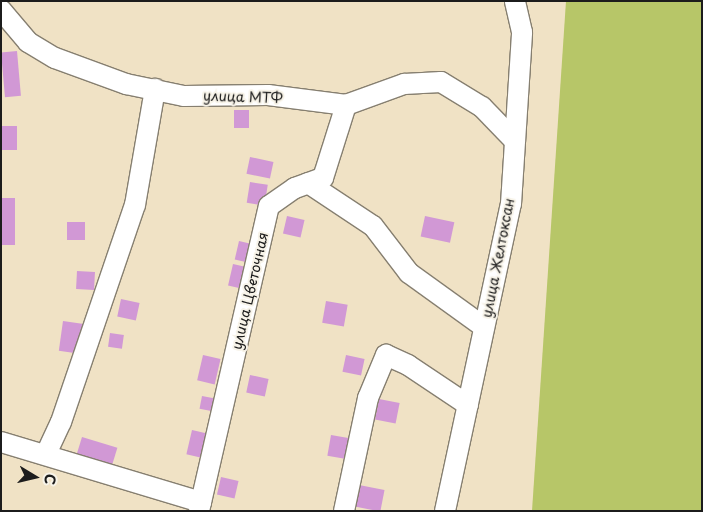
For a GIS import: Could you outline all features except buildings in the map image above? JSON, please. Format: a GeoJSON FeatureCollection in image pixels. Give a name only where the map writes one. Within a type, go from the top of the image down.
{"type":"FeatureCollection","features":[{"type":"Feature","properties":{"kind":"street","name":"улица Желтоксан"},"geometry":{"type":"LineString","coordinates":[[445,511],[510,204],[522,32],[515,1]]}},
{"type":"Feature","properties":{"kind":"street","name":"улица МТФ"},"geometry":{"type":"LineString","coordinates":[[2,12],[28,42],[55,58],[126,84],[184,96],[268,95],[346,105],[404,84],[441,82],[482,107],[514,141]]}},
{"type":"Feature","properties":{"kind":"street"},"geometry":{"type":"LineString","coordinates":[[46,454],[61,422],[135,205],[154,89]]}},
{"type":"Feature","properties":{"kind":"street","name":"улица Цветочная"},"geometry":{"type":"LineString","coordinates":[[200,506],[269,206],[308,184],[323,178],[346,105]]}},
{"type":"Feature","properties":{"kind":"street"},"geometry":{"type":"LineString","coordinates":[[308,184],[373,226],[410,273],[484,327]]}},
{"type":"Feature","properties":{"kind":"street"},"geometry":{"type":"LineString","coordinates":[[344,511],[368,398],[386,355],[408,365],[468,405]]}},
{"type":"Feature","properties":{"kind":"street"},"geometry":{"type":"LineString","coordinates":[[1,442],[46,454],[200,506]]}},
{"type":"Feature","properties":{"kind":"green space"},"geometry":{"type":"Polygon","coordinates":[[[566,1],[702,1],[702,511],[532,511],[566,1]]]}}]}
